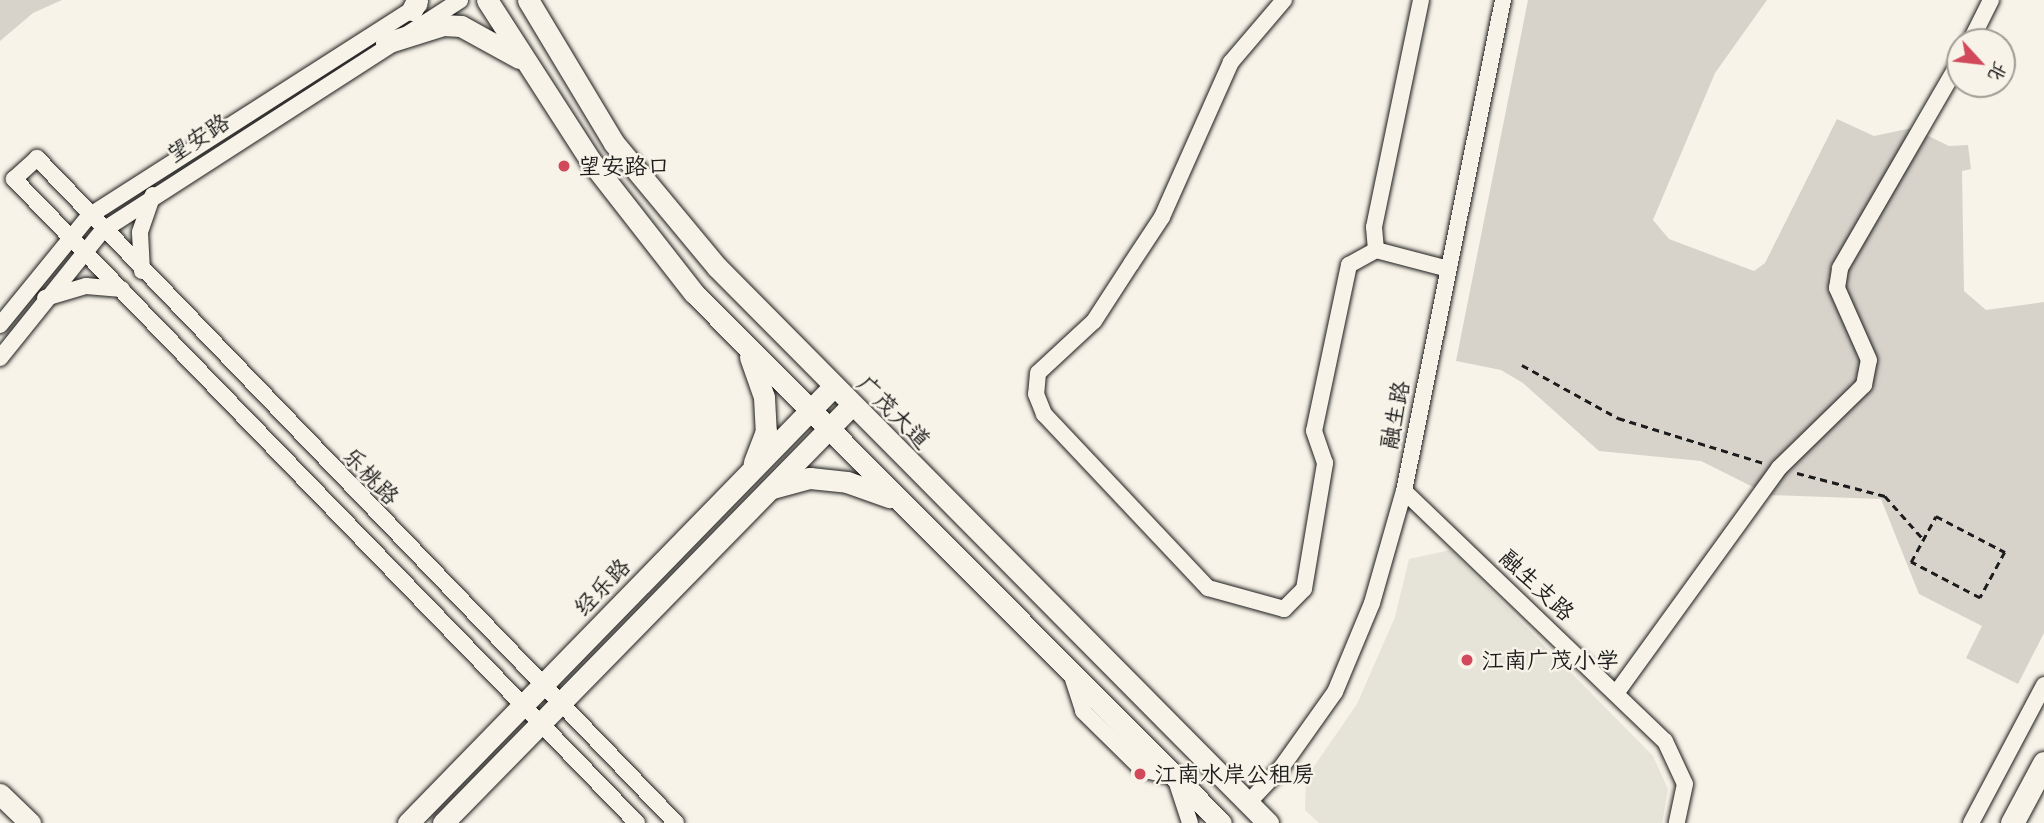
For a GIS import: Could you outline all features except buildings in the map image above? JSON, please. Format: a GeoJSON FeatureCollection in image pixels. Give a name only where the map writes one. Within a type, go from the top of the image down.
{"type":"FeatureCollection","features":[{"type":"Feature","properties":{"kind":"highway"},"geometry":{"type":"LineString","coordinates":[[2012,823],[2042,765]]}},
{"type":"Feature","properties":{"kind":"main road"},"geometry":{"type":"LineString","coordinates":[[487,0],[526,63],[623,206],[748,352],[1221,823]]}},
{"type":"Feature","properties":{"kind":"main road","name":"广茂大道"},"geometry":{"type":"LineString","coordinates":[[528,0],[580,91],[647,187],[851,406],[1268,823]]}},
{"type":"Feature","properties":{"kind":"main road"},"geometry":{"type":"LineString","coordinates":[[386,43],[461,26],[526,63]]}},
{"type":"Feature","properties":{"kind":"main road"},"geometry":{"type":"LineString","coordinates":[[748,352],[764,397],[766,431],[751,472]]}},
{"type":"Feature","properties":{"kind":"main road","name":"经乐路"},"geometry":{"type":"LineString","coordinates":[[408,823],[833,387]]}},
{"type":"Feature","properties":{"kind":"main road"},"geometry":{"type":"LineString","coordinates":[[443,823],[851,406]]}},
{"type":"Feature","properties":{"kind":"main road"},"geometry":{"type":"LineString","coordinates":[[770,489],[810,478],[847,482],[895,499]]}},
{"type":"Feature","properties":{"kind":"main road"},"geometry":{"type":"LineString","coordinates":[[982,585],[976,569],[984,556],[1006,561]]}},
{"type":"Feature","properties":{"kind":"main road"},"geometry":{"type":"LineString","coordinates":[[0,794],[30,823]]}},
{"type":"Feature","properties":{"kind":"street","name":"望安路"},"geometry":{"type":"LineString","coordinates":[[0,358],[82,251],[102,231],[386,43],[460,0]]}},
{"type":"Feature","properties":{"kind":"street"},"geometry":{"type":"LineString","coordinates":[[1284,0],[1231,62],[1162,218],[1138,255],[1094,321],[1038,373],[1036,394],[1044,415],[1208,588],[1283,609],[1304,589],[1325,464],[1314,431],[1340,293],[1349,265],[1376,250],[1445,268]]}},
{"type":"Feature","properties":{"kind":"street"},"geometry":{"type":"LineString","coordinates":[[1376,250],[1374,228],[1421,0]]}},
{"type":"Feature","properties":{"kind":"street","name":"融生路"},"geometry":{"type":"LineString","coordinates":[[1248,803],[1281,768],[1335,692],[1372,603],[1404,491],[1445,268],[1503,0]]}},
{"type":"Feature","properties":{"kind":"street"},"geometry":{"type":"LineString","coordinates":[[1977,28],[1992,0]]}},
{"type":"Feature","properties":{"kind":"street","name":"望安路"},"geometry":{"type":"LineString","coordinates":[[0,325],[68,236],[89,216],[419,3]]}},
{"type":"Feature","properties":{"kind":"street"},"geometry":{"type":"LineString","coordinates":[[1617,692],[1779,468],[1864,385],[1869,360],[1837,288],[1840,268],[1946,85]]}},
{"type":"Feature","properties":{"kind":"street","name":"乐桃路"},"geometry":{"type":"LineString","coordinates":[[68,236],[14,178],[37,158],[102,231],[676,823]]}},
{"type":"Feature","properties":{"kind":"street"},"geometry":{"type":"LineString","coordinates":[[142,271],[140,232],[153,195]]}},
{"type":"Feature","properties":{"kind":"street"},"geometry":{"type":"LineString","coordinates":[[68,236],[637,823]]}},
{"type":"Feature","properties":{"kind":"street"},"geometry":{"type":"LineString","coordinates":[[45,298],[86,286],[122,289]]}},
{"type":"Feature","properties":{"kind":"street","name":"融生支路"},"geometry":{"type":"LineString","coordinates":[[1404,491],[1617,692],[1665,741],[1685,784],[1677,823]]}},
{"type":"Feature","properties":{"kind":"street"},"geometry":{"type":"LineString","coordinates":[[1971,823],[2044,685]]}},
{"type":"Feature","properties":{"kind":"street"},"geometry":{"type":"LineString","coordinates":[[1175,777],[1191,823]]}},
{"type":"Feature","properties":{"kind":"path"},"geometry":{"type":"LineString","coordinates":[[1522,365],[1618,418],[1779,468],[1885,496],[1923,539]]}},
{"type":"Feature","properties":{"kind":"path"},"geometry":{"type":"LineString","coordinates":[[1936,516],[2005,552],[1980,598],[1911,562],[1923,539],[1936,516]]}},
{"type":"Feature","properties":{"kind":"shaded area"},"geometry":{"type":"Polygon","coordinates":[[[0,0],[62,0],[33,13],[0,41],[0,0]]]}},
{"type":"Feature","properties":{"kind":"shaded area"},"geometry":{"type":"Polygon","coordinates":[[[1528,0],[1767,0],[1715,73],[1653,220],[1669,239],[1754,271],[1765,263],[1837,119],[1874,136],[1912,128],[1949,146],[1968,145],[1971,169],[1962,171],[1964,291],[1986,310],[2044,302],[2044,633],[2018,684],[1966,658],[1982,626],[1919,594],[1881,499],[1769,495],[1701,461],[1599,451],[1523,383],[1501,370],[1456,361],[1528,0]]]}},
{"type":"Feature","properties":{"kind":"shaded area","name":"江南广茂小学"},"geometry":{"type":"Polygon","coordinates":[[[1450,550],[1653,756],[1668,789],[1662,823],[1319,823],[1305,810],[1306,778],[1357,704],[1395,617],[1409,559],[1450,550]]]}},
{"type":"Feature","properties":{"kind":"place","name":"望安路口"},"geometry":{"type":"Point","coordinates":[564,166]}},
{"type":"Feature","properties":{"kind":"place","name":"江南广茂小学"},"geometry":{"type":"Point","coordinates":[1467,660]}},
{"type":"Feature","properties":{"kind":"place","name":"江南水岸公租房"},"geometry":{"type":"Point","coordinates":[1140,774]}}]}
